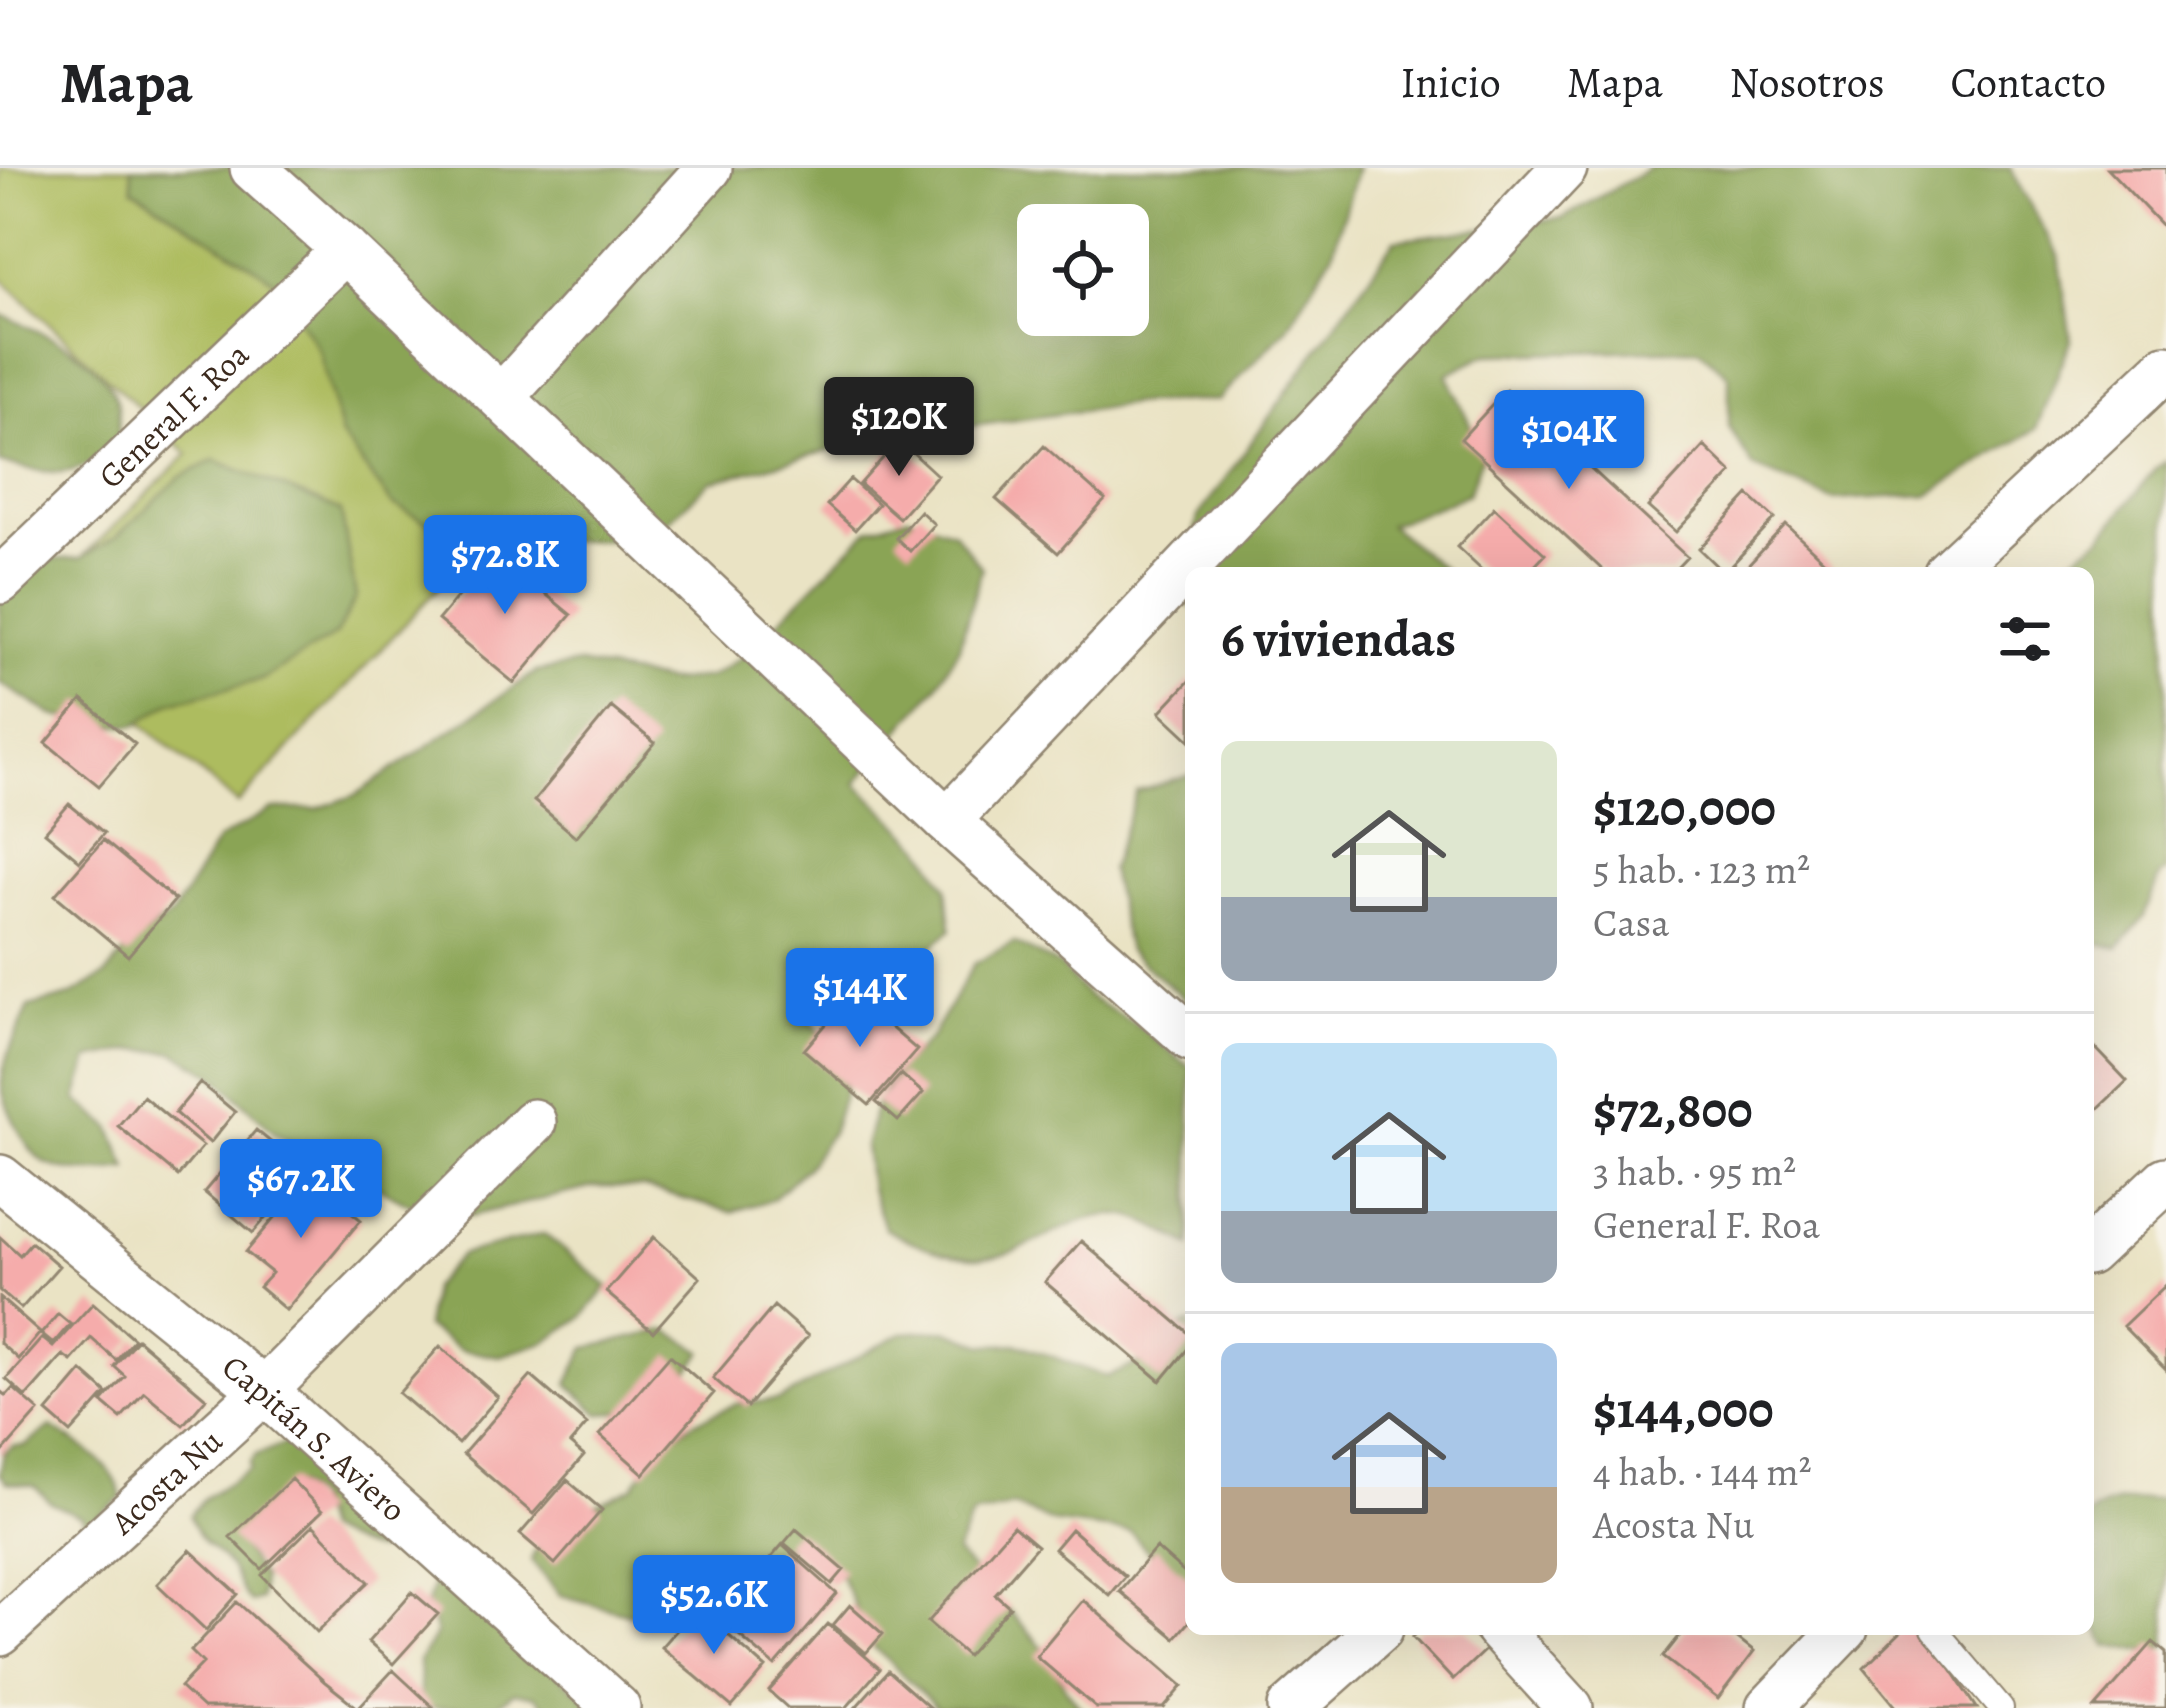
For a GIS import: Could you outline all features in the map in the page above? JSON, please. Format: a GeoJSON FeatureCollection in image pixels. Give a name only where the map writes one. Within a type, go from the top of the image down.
{"type":"FeatureCollection","features":[{"type":"Feature","properties":{"kind":"street"},"geometry":{"type":"LineString","coordinates":[[253,168],[947,820],[1185,1033]]}},
{"type":"Feature","properties":{"kind":"street"},"geometry":{"type":"LineString","coordinates":[[502,398],[709,168]]}},
{"type":"Feature","properties":{"kind":"street"},"geometry":{"type":"LineString","coordinates":[[1186,567],[1564,168]]}},
{"type":"Feature","properties":{"kind":"street","name":"General F. Roa"},"geometry":{"type":"LineString","coordinates":[[0,581],[345,250]]}},
{"type":"Feature","properties":{"kind":"street"},"geometry":{"type":"LineString","coordinates":[[1953,567],[2166,368]]}},
{"type":"Feature","properties":{"kind":"street"},"geometry":{"type":"LineString","coordinates":[[947,820],[1185,568]]}},
{"type":"Feature","properties":{"kind":"street","name":"Acosta Nu"},"geometry":{"type":"LineString","coordinates":[[0,1633],[264,1391],[533,1121]]}},
{"type":"Feature","properties":{"kind":"street","name":"Capitán S. Aviero"},"geometry":{"type":"LineString","coordinates":[[0,1178],[264,1391],[617,1708]]}},
{"type":"Feature","properties":{"kind":"street"},"geometry":{"type":"LineString","coordinates":[[2094,1247],[2166,1180]]}},
{"type":"Feature","properties":{"kind":"street"},"geometry":{"type":"LineString","coordinates":[[1291,1708],[1373,1635]]}},
{"type":"Feature","properties":{"kind":"street"},"geometry":{"type":"LineString","coordinates":[[1503,1635],[1570,1708]]}},
{"type":"Feature","properties":{"kind":"street"},"geometry":{"type":"LineString","coordinates":[[1769,1708],[1839,1635]]}},
{"type":"Feature","properties":{"kind":"lane"},"geometry":{"type":"LineString","coordinates":[[1939,1635],[2001,1708]]}},
{"type":"Feature","properties":{"kind":"green space"},"geometry":{"type":"Polygon","coordinates":[[[0,168],[191,168],[536,482],[238,804],[18,620],[188,454],[0,277],[0,168]]]}},
{"type":"Feature","properties":{"kind":"green space"},"geometry":{"type":"Polygon","coordinates":[[[131,168],[1357,168],[1332,254],[1287,328],[1218,400],[1132,404],[870,440],[711,481],[648,538],[468,544],[392,504],[341,436],[319,350],[273,279],[133,189],[131,168]]]}},
{"type":"Feature","properties":{"kind":"green space"},"geometry":{"type":"Polygon","coordinates":[[[1650,168],[2009,168],[2059,256],[2071,340],[2036,429],[1928,495],[1833,500],[1753,467],[1729,427],[1729,376],[1699,349],[1487,354],[1447,374],[1483,453],[1468,494],[1389,525],[1441,567],[1188,567],[1198,517],[1395,240],[1563,218],[1650,168]]]}},
{"type":"Feature","properties":{"kind":"green space"},"geometry":{"type":"Polygon","coordinates":[[[0,314],[67,346],[95,368],[116,398],[118,446],[87,465],[62,472],[0,463],[0,314]]]}},
{"type":"Feature","properties":{"kind":"green space"},"geometry":{"type":"Polygon","coordinates":[[[215,460],[341,511],[356,597],[336,635],[261,680],[171,702],[136,725],[95,726],[53,715],[0,683],[0,562],[81,558],[117,536],[179,478],[215,460]]]}},
{"type":"Feature","properties":{"kind":"green space"},"geometry":{"type":"Polygon","coordinates":[[[2166,461],[2166,872],[2160,875],[2144,916],[2119,948],[2094,944],[2094,567],[2060,567],[2102,537],[2166,461]]]}},
{"type":"Feature","properties":{"kind":"green space"},"geometry":{"type":"Polygon","coordinates":[[[909,516],[953,531],[982,568],[959,647],[937,686],[856,783],[922,847],[947,887],[951,929],[921,957],[842,982],[801,1010],[832,1046],[845,1090],[832,1131],[807,1167],[773,1199],[731,1212],[643,1188],[594,1187],[465,1217],[425,1212],[276,1133],[213,1074],[174,1052],[134,1050],[89,1059],[77,1100],[111,1127],[128,1168],[64,1169],[44,1162],[31,1149],[2,1088],[7,1057],[29,1007],[70,996],[106,975],[133,942],[172,915],[218,840],[273,809],[316,809],[356,795],[536,672],[579,664],[668,682],[710,677],[746,654],[869,529],[909,516]]]}},
{"type":"Feature","properties":{"kind":"green space"},"geometry":{"type":"Polygon","coordinates":[[[1185,777],[1185,999],[1128,951],[1110,870],[1137,792],[1185,777]]]}},
{"type":"Feature","properties":{"kind":"green space"},"geometry":{"type":"Polygon","coordinates":[[[1014,942],[1060,966],[1088,997],[1134,1023],[1185,1063],[1185,1243],[1140,1220],[1116,1215],[1085,1220],[1010,1253],[978,1258],[929,1249],[885,1229],[870,1189],[865,1146],[876,1105],[900,1067],[931,1038],[974,964],[1014,942]]]}},
{"type":"Feature","properties":{"kind":"green space"},"geometry":{"type":"Polygon","coordinates":[[[544,1234],[608,1286],[583,1317],[545,1342],[499,1356],[460,1350],[425,1327],[432,1287],[462,1254],[544,1234]]]}},
{"type":"Feature","properties":{"kind":"green space"},"geometry":{"type":"Polygon","coordinates":[[[1185,1326],[1185,1591],[1130,1532],[1052,1522],[1013,1506],[972,1515],[956,1553],[1045,1650],[1081,1708],[937,1708],[872,1645],[837,1568],[802,1543],[761,1555],[688,1610],[648,1619],[560,1595],[531,1560],[549,1522],[633,1487],[659,1447],[694,1422],[736,1404],[780,1400],[902,1333],[946,1330],[985,1345],[1019,1344],[1107,1377],[1150,1359],[1185,1326]]]}},
{"type":"Feature","properties":{"kind":"green space"},"geometry":{"type":"Polygon","coordinates":[[[667,1330],[703,1351],[662,1400],[636,1410],[599,1413],[568,1384],[586,1348],[667,1330]]]}},
{"type":"Feature","properties":{"kind":"green space"},"geometry":{"type":"Polygon","coordinates":[[[51,1427],[94,1456],[112,1475],[122,1498],[84,1528],[83,1518],[51,1503],[34,1486],[6,1482],[0,1474],[4,1453],[25,1446],[51,1427]]]}},
{"type":"Feature","properties":{"kind":"green space"},"geometry":{"type":"Polygon","coordinates":[[[298,1443],[400,1542],[375,1551],[324,1531],[315,1499],[298,1484],[289,1489],[243,1549],[262,1578],[260,1599],[250,1602],[229,1566],[203,1541],[190,1516],[203,1499],[251,1469],[256,1455],[298,1443]]]}},
{"type":"Feature","properties":{"kind":"green space"},"geometry":{"type":"Polygon","coordinates":[[[2130,1501],[2166,1501],[2166,1646],[2151,1650],[2108,1646],[2094,1620],[2094,1512],[2130,1501]]]}},
{"type":"Feature","properties":{"kind":"green space"},"geometry":{"type":"Polygon","coordinates":[[[443,1578],[597,1708],[547,1708],[535,1696],[514,1692],[494,1708],[421,1708],[419,1661],[436,1634],[427,1603],[433,1583],[443,1578]]]}},
{"type":"Feature","properties":{"kind":"building"},"geometry":{"type":"Polygon","coordinates":[[[2107,168],[2166,168],[2166,230],[2107,168]]]}},
{"type":"Feature","properties":{"kind":"building"},"geometry":{"type":"Polygon","coordinates":[[[1506,390],[1687,557],[1678,567],[1600,567],[1461,439],[1506,390]]]}},
{"type":"Feature","properties":{"kind":"building"},"geometry":{"type":"Polygon","coordinates":[[[899,440],[937,475],[899,518],[860,484],[899,440]]]}},
{"type":"Feature","properties":{"kind":"building"},"geometry":{"type":"Polygon","coordinates":[[[1044,446],[1105,500],[1058,553],[996,499],[1044,446]]]}},
{"type":"Feature","properties":{"kind":"building"},"geometry":{"type":"Polygon","coordinates":[[[1704,446],[1732,473],[1676,532],[1648,507],[1704,446]]]}},
{"type":"Feature","properties":{"kind":"building"},"geometry":{"type":"Polygon","coordinates":[[[850,479],[878,504],[855,530],[827,505],[850,479]]]}},
{"type":"Feature","properties":{"kind":"building"},"geometry":{"type":"Polygon","coordinates":[[[1749,495],[1775,519],[1730,567],[1718,567],[1699,549],[1749,495]]]}},
{"type":"Feature","properties":{"kind":"building"},"geometry":{"type":"Polygon","coordinates":[[[1494,507],[1545,554],[1533,567],[1479,567],[1457,547],[1494,507]]]}},
{"type":"Feature","properties":{"kind":"building"},"geometry":{"type":"Polygon","coordinates":[[[920,511],[934,524],[910,551],[896,538],[920,511]]]}},
{"type":"Feature","properties":{"kind":"building"},"geometry":{"type":"Polygon","coordinates":[[[1786,525],[1831,567],[1747,567],[1786,525]]]}},
{"type":"Feature","properties":{"kind":"building"},"geometry":{"type":"Polygon","coordinates":[[[495,552],[571,615],[514,683],[438,620],[495,552]]]}},
{"type":"Feature","properties":{"kind":"building"},"geometry":{"type":"Polygon","coordinates":[[[1185,685],[1185,735],[1160,712],[1185,685]]]}},
{"type":"Feature","properties":{"kind":"building"},"geometry":{"type":"Polygon","coordinates":[[[82,700],[135,744],[99,786],[46,743],[82,700]]]}},
{"type":"Feature","properties":{"kind":"building"},"geometry":{"type":"Polygon","coordinates":[[[611,707],[655,743],[576,837],[534,801],[611,707]]]}},
{"type":"Feature","properties":{"kind":"building"},"geometry":{"type":"Polygon","coordinates":[[[69,804],[104,833],[80,861],[45,832],[69,804]]]}},
{"type":"Feature","properties":{"kind":"building"},"geometry":{"type":"Polygon","coordinates":[[[103,840],[175,900],[128,956],[55,895],[103,840]]]}},
{"type":"Feature","properties":{"kind":"building"},"geometry":{"type":"Polygon","coordinates":[[[852,994],[917,1050],[869,1105],[804,1050],[852,994]]]}},
{"type":"Feature","properties":{"kind":"building"},"geometry":{"type":"Polygon","coordinates":[[[2094,1046],[2127,1081],[2094,1112],[2094,1046]]]}},
{"type":"Feature","properties":{"kind":"building"},"geometry":{"type":"Polygon","coordinates":[[[901,1074],[923,1093],[898,1121],[876,1102],[901,1074]]]}},
{"type":"Feature","properties":{"kind":"building"},"geometry":{"type":"Polygon","coordinates":[[[200,1083],[235,1112],[210,1143],[175,1113],[200,1083]]]}},
{"type":"Feature","properties":{"kind":"building"},"geometry":{"type":"Polygon","coordinates":[[[143,1096],[203,1146],[178,1176],[118,1126],[143,1096]]]}},
{"type":"Feature","properties":{"kind":"building"},"geometry":{"type":"Polygon","coordinates":[[[256,1130],[306,1171],[253,1233],[204,1192],[256,1130]]]}},
{"type":"Feature","properties":{"kind":"building"},"geometry":{"type":"Polygon","coordinates":[[[309,1177],[361,1220],[286,1310],[259,1287],[272,1273],[246,1252],[309,1177]]]}},
{"type":"Feature","properties":{"kind":"building"},"geometry":{"type":"Polygon","coordinates":[[[0,1237],[20,1255],[31,1242],[59,1266],[21,1309],[0,1291],[0,1237]]]}},
{"type":"Feature","properties":{"kind":"building"},"geometry":{"type":"Polygon","coordinates":[[[654,1237],[700,1278],[653,1332],[606,1292],[654,1237]]]}},
{"type":"Feature","properties":{"kind":"building"},"geometry":{"type":"Polygon","coordinates":[[[1081,1241],[1185,1330],[1185,1352],[1161,1381],[1045,1282],[1081,1241]]]}},
{"type":"Feature","properties":{"kind":"building"},"geometry":{"type":"Polygon","coordinates":[[[2166,1285],[2166,1370],[2123,1326],[2166,1285]]]}},
{"type":"Feature","properties":{"kind":"building"},"geometry":{"type":"Polygon","coordinates":[[[0,1298],[40,1333],[18,1359],[0,1343],[0,1298]]]}},
{"type":"Feature","properties":{"kind":"building"},"geometry":{"type":"Polygon","coordinates":[[[93,1303],[134,1339],[116,1360],[91,1338],[71,1361],[63,1355],[26,1397],[6,1379],[42,1338],[53,1347],[93,1303]]]}},
{"type":"Feature","properties":{"kind":"building"},"geometry":{"type":"Polygon","coordinates":[[[774,1306],[808,1336],[747,1407],[713,1378],[774,1306]]]}},
{"type":"Feature","properties":{"kind":"building"},"geometry":{"type":"Polygon","coordinates":[[[58,1314],[70,1324],[53,1344],[41,1334],[58,1314]]]}},
{"type":"Feature","properties":{"kind":"building"},"geometry":{"type":"Polygon","coordinates":[[[137,1339],[206,1398],[183,1425],[144,1392],[121,1418],[102,1402],[125,1376],[114,1366],[137,1339]]]}},
{"type":"Feature","properties":{"kind":"building"},"geometry":{"type":"Polygon","coordinates":[[[440,1346],[498,1397],[458,1444],[399,1393],[440,1346]]]}},
{"type":"Feature","properties":{"kind":"building"},"geometry":{"type":"Polygon","coordinates":[[[670,1355],[714,1393],[644,1474],[600,1435],[670,1355]]]}},
{"type":"Feature","properties":{"kind":"building"},"geometry":{"type":"Polygon","coordinates":[[[82,1371],[107,1393],[71,1433],[47,1412],[82,1371]]]}},
{"type":"Feature","properties":{"kind":"building"},"geometry":{"type":"Polygon","coordinates":[[[531,1376],[587,1424],[570,1444],[584,1456],[533,1514],[463,1454],[531,1376]]]}},
{"type":"Feature","properties":{"kind":"building"},"geometry":{"type":"Polygon","coordinates":[[[13,1388],[39,1411],[0,1455],[0,1391],[6,1396],[13,1388]]]}},
{"type":"Feature","properties":{"kind":"building"},"geometry":{"type":"Polygon","coordinates":[[[291,1479],[322,1511],[262,1569],[230,1537],[291,1479]]]}},
{"type":"Feature","properties":{"kind":"building"},"geometry":{"type":"Polygon","coordinates":[[[567,1480],[602,1510],[555,1564],[520,1534],[567,1480]]]}},
{"type":"Feature","properties":{"kind":"building"},"geometry":{"type":"Polygon","coordinates":[[[313,1525],[369,1582],[317,1632],[262,1575],[313,1525]]]}},
{"type":"Feature","properties":{"kind":"building"},"geometry":{"type":"Polygon","coordinates":[[[1013,1526],[1037,1546],[995,1594],[1010,1607],[967,1656],[928,1622],[1013,1526]]]}},
{"type":"Feature","properties":{"kind":"building"},"geometry":{"type":"Polygon","coordinates":[[[796,1529],[844,1570],[832,1584],[784,1543],[796,1529]]]}},
{"type":"Feature","properties":{"kind":"building"},"geometry":{"type":"Polygon","coordinates":[[[1071,1529],[1125,1576],[1109,1595],[1054,1549],[1071,1529]]]}},
{"type":"Feature","properties":{"kind":"building"},"geometry":{"type":"Polygon","coordinates":[[[782,1545],[837,1594],[775,1666],[719,1618],[782,1545]]]}},
{"type":"Feature","properties":{"kind":"building"},"geometry":{"type":"Polygon","coordinates":[[[1156,1548],[1185,1574],[1185,1626],[1175,1638],[1119,1591],[1156,1548]]]}},
{"type":"Feature","properties":{"kind":"building"},"geometry":{"type":"Polygon","coordinates":[[[190,1550],[238,1594],[206,1630],[157,1584],[190,1550]]]}},
{"type":"Feature","properties":{"kind":"building"},"geometry":{"type":"Polygon","coordinates":[[[412,1592],[438,1614],[393,1664],[368,1642],[412,1592]]]}},
{"type":"Feature","properties":{"kind":"building"},"geometry":{"type":"Polygon","coordinates":[[[1083,1600],[1183,1686],[1164,1708],[1096,1708],[1036,1656],[1083,1600]]]}},
{"type":"Feature","properties":{"kind":"building"},"geometry":{"type":"Polygon","coordinates":[[[237,1602],[358,1708],[203,1708],[180,1687],[203,1663],[191,1651],[237,1602]]]}},
{"type":"Feature","properties":{"kind":"building"},"geometry":{"type":"Polygon","coordinates":[[[850,1605],[883,1634],[866,1653],[833,1625],[850,1605]]]}},
{"type":"Feature","properties":{"kind":"building"},"geometry":{"type":"Polygon","coordinates":[[[696,1607],[766,1668],[732,1707],[661,1647],[696,1607]]]}},
{"type":"Feature","properties":{"kind":"building"},"geometry":{"type":"Polygon","coordinates":[[[828,1624],[880,1669],[846,1708],[788,1708],[769,1691],[828,1624]]]}},
{"type":"Feature","properties":{"kind":"building"},"geometry":{"type":"Polygon","coordinates":[[[1472,1635],[1486,1649],[1453,1680],[1413,1637],[1472,1635]]]}},
{"type":"Feature","properties":{"kind":"building"},"geometry":{"type":"Polygon","coordinates":[[[1680,1635],[1733,1635],[1754,1652],[1718,1699],[1663,1657],[1680,1635]]]}},
{"type":"Feature","properties":{"kind":"building"},"geometry":{"type":"Polygon","coordinates":[[[1898,1635],[1929,1635],[1977,1708],[1897,1708],[1864,1668],[1898,1635]]]}},
{"type":"Feature","properties":{"kind":"building"},"geometry":{"type":"Polygon","coordinates":[[[2153,1642],[2166,1653],[2166,1708],[2095,1708],[2153,1642]]]}},
{"type":"Feature","properties":{"kind":"building"},"geometry":{"type":"Polygon","coordinates":[[[393,1670],[434,1708],[358,1708],[393,1670]]]}},
{"type":"Feature","properties":{"kind":"building"},"geometry":{"type":"Polygon","coordinates":[[[888,1671],[930,1708],[855,1708],[888,1671]]]}}]}
